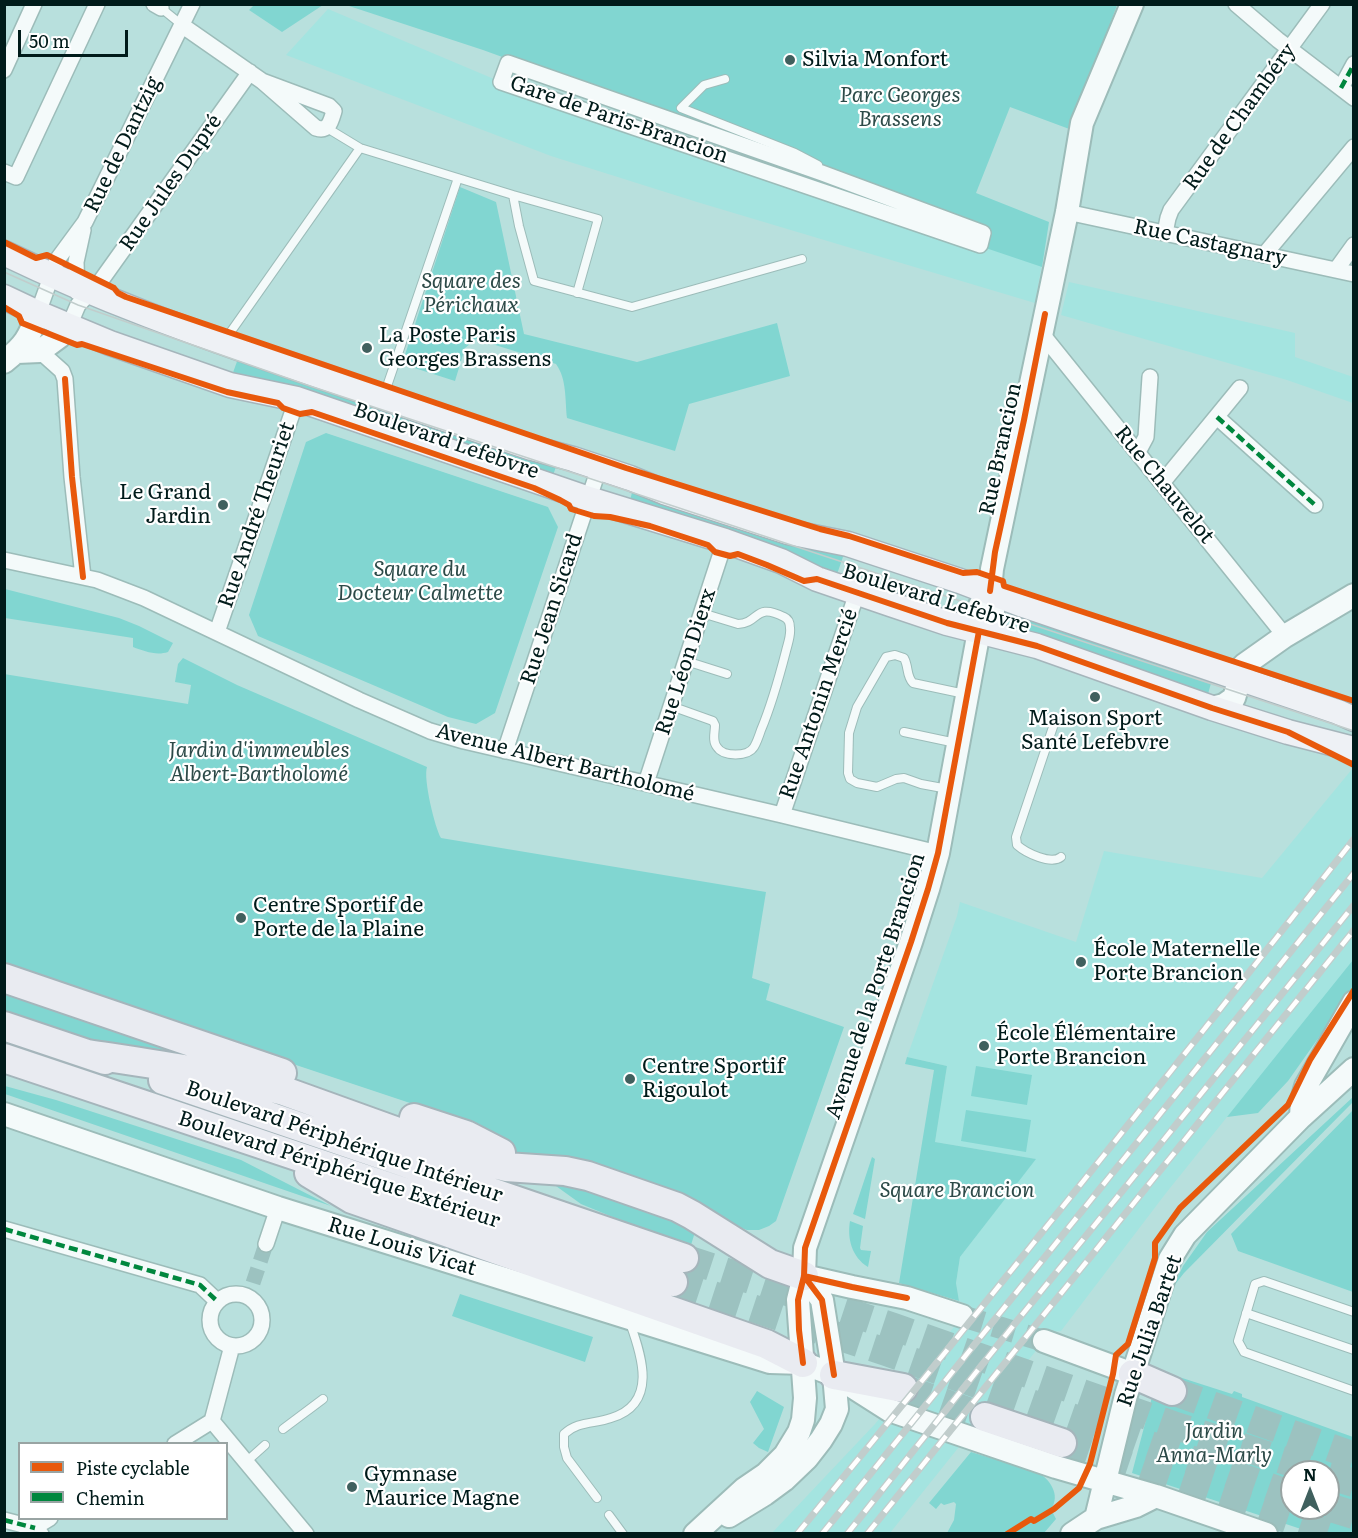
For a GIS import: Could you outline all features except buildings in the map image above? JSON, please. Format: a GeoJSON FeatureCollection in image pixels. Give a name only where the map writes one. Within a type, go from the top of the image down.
{"type":"FeatureCollection","features":[{"type":"Feature","properties":{"kind":"highway"},"geometry":{"type":"LineString","coordinates":[[4,978],[466,1135],[503,1154]]}},
{"type":"Feature","properties":{"kind":"highway","name":"Boulevard Périphérique Intérieur"},"geometry":{"type":"LineString","coordinates":[[4,1026],[615,1235],[679,1270]]}},
{"type":"Feature","properties":{"kind":"highway"},"geometry":{"type":"LineString","coordinates":[[88,1054],[238,1079],[284,1091],[470,1158],[506,1167],[565,1171],[588,1176],[677,1208],[770,1264],[804,1276]]}},
{"type":"Feature","properties":{"kind":"highway","name":"Boulevard Périphérique Extérieur"},"geometry":{"type":"LineString","coordinates":[[4,1058],[264,1146],[679,1270]]}},
{"type":"Feature","properties":{"kind":"highway"},"geometry":{"type":"LineString","coordinates":[[4,1071],[61,1077]]}},
{"type":"Feature","properties":{"kind":"highway"},"geometry":{"type":"LineString","coordinates":[[264,1146],[352,1199],[766,1344],[803,1363]]}},
{"type":"Feature","properties":{"kind":"highway"},"geometry":{"type":"LineString","coordinates":[[537,1180],[615,1235]]}},
{"type":"Feature","properties":{"kind":"highway"},"geometry":{"type":"LineString","coordinates":[[1133,1374],[1172,1391]]}},
{"type":"Feature","properties":{"kind":"highway"},"geometry":{"type":"LineString","coordinates":[[834,1375],[903,1388]]}},
{"type":"Feature","properties":{"kind":"highway"},"geometry":{"type":"LineString","coordinates":[[980,1428],[1062,1443]]}},
{"type":"Feature","properties":{"kind":"main road","name":"Boulevard Lefebvre"},"geometry":{"type":"LineString","coordinates":[[4,253],[52,275],[110,343],[230,385],[297,399],[589,499],[725,541],[781,561],[817,579],[857,593],[946,622],[1037,646],[1287,732],[1353,749]]}},
{"type":"Feature","properties":{"kind":"main road","name":"Boulevard Lefebvre"},"geometry":{"type":"LineString","coordinates":[[4,297],[38,313],[78,303],[137,311],[223,343],[532,448],[573,459],[664,492],[777,528],[848,544],[1348,715]]}},
{"type":"Feature","properties":{"kind":"main road","name":"Boulevard Lefebvre"},"geometry":{"type":"LineString","coordinates":[[1287,732],[1353,765]]}},
{"type":"Feature","properties":{"kind":"street"},"geometry":{"type":"LineString","coordinates":[[4,70],[34,4]]}},
{"type":"Feature","properties":{"kind":"street"},"geometry":{"type":"LineString","coordinates":[[4,172],[16,177],[97,4]]}},
{"type":"Feature","properties":{"kind":"street","name":"Rue de Dantzig"},"geometry":{"type":"LineString","coordinates":[[52,275],[57,260],[85,222],[192,4]]}},
{"type":"Feature","properties":{"kind":"street","name":"Rue Brancion"},"geometry":{"type":"LineString","coordinates":[[990,591],[993,560],[1067,212],[1082,123],[1132,4]]}},
{"type":"Feature","properties":{"kind":"street"},"geometry":{"type":"LineString","coordinates":[[1236,4],[1353,98]]}},
{"type":"Feature","properties":{"kind":"street","name":"Rue de Chambéry"},"geometry":{"type":"LineString","coordinates":[[1165,233],[1171,210],[1322,4]]}},
{"type":"Feature","properties":{"kind":"street"},"geometry":{"type":"LineString","coordinates":[[183,26],[256,77],[316,128],[322,130],[331,123],[334,111],[329,106],[256,77]]}},
{"type":"Feature","properties":{"kind":"street","name":"Gare de Paris-Brancion"},"geometry":{"type":"LineString","coordinates":[[508,63],[822,173],[983,233],[980,245],[501,82],[508,63]]}},
{"type":"Feature","properties":{"kind":"street"},"geometry":{"type":"LineString","coordinates":[[1341,88],[1353,64]]}},
{"type":"Feature","properties":{"kind":"street","name":"Rue Jules Dupré"},"geometry":{"type":"LineString","coordinates":[[78,303],[112,266],[256,77]]}},
{"type":"Feature","properties":{"kind":"street"},"geometry":{"type":"LineString","coordinates":[[1264,255],[1353,147]]}},
{"type":"Feature","properties":{"kind":"street","name":"Rue Castagnary"},"geometry":{"type":"LineString","coordinates":[[1067,212],[1353,274]]}},
{"type":"Feature","properties":{"kind":"street","name":"Rue de Dantzig"},"geometry":{"type":"LineString","coordinates":[[78,303],[76,261],[85,222]]}},
{"type":"Feature","properties":{"kind":"street"},"geometry":{"type":"LineString","coordinates":[[1336,270],[1353,246]]}},
{"type":"Feature","properties":{"kind":"street"},"geometry":{"type":"LineString","coordinates":[[22,351],[52,275]]}},
{"type":"Feature","properties":{"kind":"street"},"geometry":{"type":"LineString","coordinates":[[22,351],[59,337],[78,303]]}},
{"type":"Feature","properties":{"kind":"street","name":"Rue Chauvelot"},"geometry":{"type":"LineString","coordinates":[[1044,324],[1138,452],[1285,636]]}},
{"type":"Feature","properties":{"kind":"street"},"geometry":{"type":"LineString","coordinates":[[22,351],[62,371],[83,577]]}},
{"type":"Feature","properties":{"kind":"street"},"geometry":{"type":"LineString","coordinates":[[1138,452],[1146,436],[1149,376]]}},
{"type":"Feature","properties":{"kind":"street"},"geometry":{"type":"LineString","coordinates":[[1162,483],[1240,388]]}},
{"type":"Feature","properties":{"kind":"street","name":"Rue André Theuriet"},"geometry":{"type":"LineString","coordinates":[[218,632],[297,399]]}},
{"type":"Feature","properties":{"kind":"street"},"geometry":{"type":"LineString","coordinates":[[1217,417],[1316,505]]}},
{"type":"Feature","properties":{"kind":"street","name":"Rue Jean Sicard"},"geometry":{"type":"LineString","coordinates":[[505,751],[599,468]]}},
{"type":"Feature","properties":{"kind":"street","name":"Rue Léon Dierx"},"geometry":{"type":"LineString","coordinates":[[646,783],[725,541]]}},
{"type":"Feature","properties":{"kind":"street","name":"Avenue Albert Bartholomé"},"geometry":{"type":"LineString","coordinates":[[4,560],[83,577],[144,598],[359,700],[430,731],[505,751],[938,853]]}},
{"type":"Feature","properties":{"kind":"street","name":"Avenue de la Porte Brancion"},"geometry":{"type":"LineString","coordinates":[[695,1533],[744,1489],[766,1474],[785,1455],[799,1432],[805,1399],[798,1300],[804,1276],[806,1248],[928,889],[938,853],[979,631],[976,613],[978,606],[990,591]]}},
{"type":"Feature","properties":{"kind":"street","name":"Rue Antonin Mercié"},"geometry":{"type":"LineString","coordinates":[[782,815],[857,593]]}},
{"type":"Feature","properties":{"kind":"street"},"geometry":{"type":"LineString","coordinates":[[1212,708],[1224,705],[1234,698],[1244,665],[1285,636],[1353,595]]}},
{"type":"Feature","properties":{"kind":"street"},"geometry":{"type":"LineString","coordinates":[[1301,1117],[1306,1086],[1353,1002]]}},
{"type":"Feature","properties":{"kind":"street","name":"Rue Julia Bartet"},"geometry":{"type":"LineString","coordinates":[[1099,1526],[1106,1482],[1126,1395],[1170,1259],[1185,1235],[1301,1117],[1353,1069]]}},
{"type":"Feature","properties":{"kind":"street","name":"Rue Louis Vicat"},"geometry":{"type":"LineString","coordinates":[[4,1114],[278,1208],[770,1362],[803,1363],[834,1375]]}},
{"type":"Feature","properties":{"kind":"street"},"geometry":{"type":"LineString","coordinates":[[266,1244],[278,1208]]}},
{"type":"Feature","properties":{"kind":"street"},"geometry":{"type":"LineString","coordinates":[[4,1229],[200,1285],[217,1301]]}},
{"type":"Feature","properties":{"kind":"street"},"geometry":{"type":"LineString","coordinates":[[804,1276],[907,1298],[962,1316]]}},
{"type":"Feature","properties":{"kind":"street"},"geometry":{"type":"LineString","coordinates":[[699,1533],[741,1510],[784,1480],[807,1458],[826,1432],[837,1409],[822,1300],[804,1276]]}},
{"type":"Feature","properties":{"kind":"street"},"geometry":{"type":"LineString","coordinates":[[251,1290],[263,1318],[258,1335],[253,1340],[239,1346],[224,1344],[217,1339],[210,1324],[212,1308],[217,1301],[224,1296],[251,1290]]}},
{"type":"Feature","properties":{"kind":"street"},"geometry":{"type":"LineString","coordinates":[[1044,1341],[1133,1374]]}},
{"type":"Feature","properties":{"kind":"street"},"geometry":{"type":"LineString","coordinates":[[177,1442],[212,1421],[232,1346]]}},
{"type":"Feature","properties":{"kind":"street"},"geometry":{"type":"LineString","coordinates":[[834,1375],[889,1410],[980,1428],[1106,1482],[1156,1496],[1266,1533]]}},
{"type":"Feature","properties":{"kind":"street"},"geometry":{"type":"LineString","coordinates":[[212,1421],[306,1533]]}},
{"type":"Feature","properties":{"kind":"street"},"geometry":{"type":"LineString","coordinates":[[1072,1533],[1099,1526],[1156,1496]]}},
{"type":"Feature","properties":{"kind":"street"},"geometry":{"type":"LineString","coordinates":[[4,1520],[33,1532],[48,1520]]}},
{"type":"Feature","properties":{"kind":"lane"},"geometry":{"type":"LineString","coordinates":[[157,6],[183,26]]}},
{"type":"Feature","properties":{"kind":"lane"},"geometry":{"type":"LineString","coordinates":[[725,79],[704,85],[681,108],[795,153],[820,166]]}},
{"type":"Feature","properties":{"kind":"lane"},"geometry":{"type":"LineString","coordinates":[[327,128],[360,148],[598,219],[577,293]]}},
{"type":"Feature","properties":{"kind":"lane"},"geometry":{"type":"LineString","coordinates":[[223,343],[360,148]]}},
{"type":"Feature","properties":{"kind":"lane"},"geometry":{"type":"LineString","coordinates":[[383,398],[458,178]]}},
{"type":"Feature","properties":{"kind":"lane"},"geometry":{"type":"LineString","coordinates":[[513,195],[534,281],[632,307],[802,259]]}},
{"type":"Feature","properties":{"kind":"lane"},"geometry":{"type":"LineString","coordinates":[[671,706],[713,721],[716,746],[719,750],[734,755],[747,753],[753,749],[767,715],[780,675],[790,631],[789,621],[786,617],[767,611],[759,612],[743,624],[702,613]]}},
{"type":"Feature","properties":{"kind":"lane"},"geometry":{"type":"LineString","coordinates":[[949,790],[904,778],[877,786],[857,783],[850,779],[848,773],[849,733],[857,707],[886,657],[895,655],[904,658],[908,664],[909,679],[913,683],[967,694]]}},
{"type":"Feature","properties":{"kind":"lane"},"geometry":{"type":"LineString","coordinates":[[686,661],[727,674]]}},
{"type":"Feature","properties":{"kind":"lane"},"geometry":{"type":"LineString","coordinates":[[1054,724],[1016,837],[1017,844],[1022,850],[1048,860],[1057,860],[1061,857]]}},
{"type":"Feature","properties":{"kind":"lane"},"geometry":{"type":"LineString","coordinates":[[904,732],[958,743]]}},
{"type":"Feature","properties":{"kind":"lane"},"geometry":{"type":"LineString","coordinates":[[1353,1312],[1264,1281],[1255,1284],[1238,1341],[1244,1352],[1353,1391]]}},
{"type":"Feature","properties":{"kind":"lane"},"geometry":{"type":"LineString","coordinates":[[1246,1313],[1353,1350]]}},
{"type":"Feature","properties":{"kind":"lane"},"geometry":{"type":"LineString","coordinates":[[597,1498],[567,1458],[564,1434],[571,1428],[612,1418],[626,1412],[638,1399],[644,1385],[639,1348],[628,1317]]}},
{"type":"Feature","properties":{"kind":"lane"},"geometry":{"type":"LineString","coordinates":[[283,1430],[323,1399]]}},
{"type":"Feature","properties":{"kind":"lane"},"geometry":{"type":"LineString","coordinates":[[246,1462],[265,1445]]}},
{"type":"Feature","properties":{"kind":"lane"},"geometry":{"type":"LineString","coordinates":[[609,1515],[623,1533]]}},
{"type":"Feature","properties":{"kind":"shaded area"},"geometry":{"type":"Polygon","coordinates":[[[328,9],[494,79],[1042,264],[1035,303],[551,156],[286,55],[328,9]]]}},
{"type":"Feature","properties":{"kind":"shaded area"},"geometry":{"type":"Polygon","coordinates":[[[1069,282],[1295,333],[1295,357],[1353,377],[1353,403],[1287,380],[1061,315],[1069,282]]]}},
{"type":"Feature","properties":{"kind":"shaded area"},"geometry":{"type":"Polygon","coordinates":[[[1353,768],[1353,983],[1334,1014],[1227,1117],[1061,1331],[1051,1332],[890,1533],[771,1534],[875,1424],[971,1306],[959,1301],[956,1283],[960,1257],[1035,1159],[935,1142],[947,1066],[907,1057],[960,902],[1076,942],[1104,851],[1262,878],[1353,768]]]}},
{"type":"Feature","properties":{"kind":"green space"},"geometry":{"type":"Polygon","coordinates":[[[254,5],[323,5],[282,32],[249,10],[254,5]]]}},
{"type":"Feature","properties":{"kind":"green space","name":"Parc Georges Brassens"},"geometry":{"type":"Polygon","coordinates":[[[346,5],[1117,5],[1072,130],[1010,107],[976,193],[1049,222],[1042,267],[808,188],[814,172],[819,172],[483,50],[346,5]]]}},
{"type":"Feature","properties":{"kind":"green space","name":"Square des Périchaux"},"geometry":{"type":"Polygon","coordinates":[[[460,187],[496,202],[524,334],[637,362],[777,323],[790,376],[689,404],[675,451],[567,418],[564,383],[556,364],[476,339],[465,348],[455,381],[402,364],[460,187]]]}},
{"type":"Feature","properties":{"kind":"green space"},"geometry":{"type":"Polygon","coordinates":[[[239,356],[557,464],[552,478],[231,378],[239,356]]]}},
{"type":"Feature","properties":{"kind":"green space","name":"Square du Docteur Calmette"},"geometry":{"type":"Polygon","coordinates":[[[326,433],[548,507],[558,527],[495,713],[476,724],[448,717],[258,636],[249,615],[306,442],[326,433]]]}},
{"type":"Feature","properties":{"kind":"green space"},"geometry":{"type":"Polygon","coordinates":[[[633,489],[845,551],[835,580],[629,504],[633,489]]]}},
{"type":"Feature","properties":{"kind":"green space"},"geometry":{"type":"Polygon","coordinates":[[[5,589],[119,618],[173,643],[168,652],[155,653],[133,647],[133,638],[5,618],[5,589]]]}},
{"type":"Feature","properties":{"kind":"green space"},"geometry":{"type":"Polygon","coordinates":[[[1031,616],[1213,676],[1208,694],[1026,634],[1031,616]]]}},
{"type":"Feature","properties":{"kind":"green space","name":"Jardin d'immeubles Albert-Bartholomé"},"geometry":{"type":"Polygon","coordinates":[[[183,658],[237,685],[427,767],[430,803],[441,838],[766,892],[752,978],[770,984],[766,1000],[844,1027],[776,1221],[759,1230],[747,1230],[686,1197],[518,1157],[425,1108],[5,968],[4,674],[188,704],[191,685],[175,682],[178,664],[183,658]]]}},
{"type":"Feature","properties":{"kind":"green space"},"geometry":{"type":"Polygon","coordinates":[[[1353,960],[1353,989],[1288,1081],[1258,1113],[1227,1117],[1353,960]]]}},
{"type":"Feature","properties":{"kind":"green space"},"geometry":{"type":"Polygon","coordinates":[[[5,989],[252,1074],[72,1036],[5,1013],[5,989]]]}},
{"type":"Feature","properties":{"kind":"green space","name":"Square Brancion"},"geometry":{"type":"Polygon","coordinates":[[[907,1057],[947,1066],[935,1142],[1036,1159],[960,1257],[956,1283],[959,1301],[899,1283],[934,1070],[905,1064],[907,1057]]]}},
{"type":"Feature","properties":{"kind":"green space"},"geometry":{"type":"Polygon","coordinates":[[[976,1066],[1032,1075],[1027,1105],[971,1096],[976,1066]]]}},
{"type":"Feature","properties":{"kind":"green space"},"geometry":{"type":"Polygon","coordinates":[[[5,1086],[56,1100],[241,1160],[331,1206],[5,1094],[5,1086]]]}},
{"type":"Feature","properties":{"kind":"green space"},"geometry":{"type":"Polygon","coordinates":[[[1353,1097],[1353,1102],[1184,1273],[1173,1287],[1183,1266],[1207,1232],[1353,1097]]]}},
{"type":"Feature","properties":{"kind":"green space"},"geometry":{"type":"Polygon","coordinates":[[[966,1110],[1031,1120],[1026,1152],[961,1141],[966,1110]]]}},
{"type":"Feature","properties":{"kind":"green space"},"geometry":{"type":"Polygon","coordinates":[[[1353,1110],[1353,1292],[1238,1251],[1231,1234],[1353,1110]]]}},
{"type":"Feature","properties":{"kind":"green space"},"geometry":{"type":"Polygon","coordinates":[[[872,1157],[875,1159],[865,1219],[853,1214],[872,1157]]]}},
{"type":"Feature","properties":{"kind":"green space"},"geometry":{"type":"Polygon","coordinates":[[[549,1181],[576,1184],[673,1213],[695,1232],[691,1245],[581,1204],[549,1181]]]}},
{"type":"Feature","properties":{"kind":"green space"},"geometry":{"type":"Polygon","coordinates":[[[850,1221],[863,1226],[860,1248],[871,1251],[868,1267],[854,1253],[849,1234],[850,1221]]]}},
{"type":"Feature","properties":{"kind":"green space"},"geometry":{"type":"Polygon","coordinates":[[[460,1294],[593,1337],[585,1362],[452,1316],[460,1294]]]}},
{"type":"Feature","properties":{"kind":"green space","name":"Jardin Anna-Marly"},"geometry":{"type":"Polygon","coordinates":[[[1179,1377],[1232,1394],[1234,1391],[1242,1394],[1242,1397],[1353,1437],[1353,1533],[1313,1533],[1132,1473],[1152,1397],[1172,1403],[1179,1377]]]}},
{"type":"Feature","properties":{"kind":"green space"},"geometry":{"type":"Polygon","coordinates":[[[757,1391],[784,1407],[768,1452],[753,1443],[764,1429],[750,1402],[757,1391]]]}},
{"type":"Feature","properties":{"kind":"green space"},"geometry":{"type":"Polygon","coordinates":[[[971,1452],[1037,1472],[1050,1483],[1055,1498],[1051,1509],[1056,1519],[1044,1533],[947,1533],[954,1520],[956,1504],[954,1502],[944,1505],[941,1503],[936,1509],[929,1503],[971,1452]]]}},
{"type":"Feature","properties":{"kind":"tunnel"},"geometry":{"type":"LineString","coordinates":[[253,1283],[266,1244]]}},
{"type":"Feature","properties":{"kind":"tunnel"},"geometry":{"type":"LineString","coordinates":[[684,1258],[894,1327],[1173,1425],[1282,1460]]}},
{"type":"Feature","properties":{"kind":"tunnel"},"geometry":{"type":"LineString","coordinates":[[673,1282],[886,1352],[1280,1491]]}},
{"type":"Feature","properties":{"kind":"tunnel"},"geometry":{"type":"LineString","coordinates":[[962,1316],[1044,1341]]}},
{"type":"Feature","properties":{"kind":"tunnel"},"geometry":{"type":"LineString","coordinates":[[903,1388],[985,1417]]}},
{"type":"Feature","properties":{"kind":"tunnel"},"geometry":{"type":"LineString","coordinates":[[1172,1391],[1354,1456]]}},
{"type":"Feature","properties":{"kind":"tunnel"},"geometry":{"type":"LineString","coordinates":[[1062,1443],[1331,1534]]}},
{"type":"Feature","properties":{"kind":"tunnel"},"geometry":{"type":"LineString","coordinates":[[1340,1479],[1354,1483]]}},
{"type":"Feature","properties":{"kind":"tunnel"},"geometry":{"type":"LineString","coordinates":[[1340,1511],[1354,1515]]}},
{"type":"Feature","properties":{"kind":"tram line"},"geometry":{"type":"LineString","coordinates":[[4,272],[78,305],[310,386],[1354,731]]}},
{"type":"Feature","properties":{"kind":"railway"},"geometry":{"type":"LineString","coordinates":[[797,1534],[938,1362],[1354,839]]}},
{"type":"Feature","properties":{"kind":"railway"},"geometry":{"type":"LineString","coordinates":[[822,1534],[1354,873]]}},
{"type":"Feature","properties":{"kind":"railway"},"geometry":{"type":"LineString","coordinates":[[847,1534],[1354,905]]}},
{"type":"Feature","properties":{"kind":"railway"},"geometry":{"type":"LineString","coordinates":[[867,1534],[1354,930]]}},
{"type":"Feature","properties":{"kind":"marked path"},"geometry":{"type":"LineString","coordinates":[[1341,88],[1354,64]]}},
{"type":"Feature","properties":{"kind":"marked path"},"geometry":{"type":"LineString","coordinates":[[1217,417],[1315,505]]}},
{"type":"Feature","properties":{"kind":"marked path"},"geometry":{"type":"LineString","coordinates":[[4,1229],[200,1285],[217,1301]]}},
{"type":"Feature","properties":{"kind":"marked path"},"geometry":{"type":"LineString","coordinates":[[4,1520],[35,1528]]}},
{"type":"Feature","properties":{"kind":"cycle path"},"geometry":{"type":"LineString","coordinates":[[4,242],[36,258],[47,255],[114,288],[126,297],[626,468],[963,573],[977,572],[1003,581],[1004,586],[1354,701]]}},
{"type":"Feature","properties":{"kind":"cycle path"},"geometry":{"type":"LineString","coordinates":[[4,307],[19,316],[22,323],[77,345],[82,344],[227,392],[278,403],[283,408],[300,414],[312,412],[534,488],[569,505],[571,509],[594,516],[610,517],[650,526],[708,545],[715,552],[730,556],[738,554],[804,581],[817,579],[947,623],[1037,646],[1212,708],[1288,732],[1354,765]]}},
{"type":"Feature","properties":{"kind":"cycle path"},"geometry":{"type":"LineString","coordinates":[[990,591],[995,552],[1045,314]]}},
{"type":"Feature","properties":{"kind":"cycle path"},"geometry":{"type":"LineString","coordinates":[[65,379],[72,477],[83,577]]}},
{"type":"Feature","properties":{"kind":"cycle path"},"geometry":{"type":"LineString","coordinates":[[803,1363],[798,1300],[804,1276],[805,1248],[928,889],[938,853],[979,631]]}},
{"type":"Feature","properties":{"kind":"cycle path"},"geometry":{"type":"LineString","coordinates":[[1007,1534],[1031,1519],[1034,1521],[1054,1509],[1079,1488],[1090,1464],[1116,1355],[1128,1344],[1155,1258],[1155,1243],[1180,1208],[1288,1105],[1310,1060],[1354,990]]}},
{"type":"Feature","properties":{"kind":"cycle path"},"geometry":{"type":"LineString","coordinates":[[804,1276],[822,1300],[834,1375]]}},
{"type":"Feature","properties":{"kind":"cycle path"},"geometry":{"type":"LineString","coordinates":[[804,1276],[907,1298]]}},
{"type":"Feature","properties":{"kind":"place","name":"Silvia Monfort"},"geometry":{"type":"Point","coordinates":[790,60]}},
{"type":"Feature","properties":{"kind":"place","name":"La Poste Paris Georges Brassens"},"geometry":{"type":"Point","coordinates":[367,348]}},
{"type":"Feature","properties":{"kind":"place","name":"Le Grand Jardin"},"geometry":{"type":"Point","coordinates":[223,505]}},
{"type":"Feature","properties":{"kind":"place","name":"Maison Sport Santé Lefebvre"},"geometry":{"type":"Point","coordinates":[1095,697]}},
{"type":"Feature","properties":{"kind":"place","name":"Centre Sportif de Porte de la Plaine"},"geometry":{"type":"Point","coordinates":[241,918]}},
{"type":"Feature","properties":{"kind":"place","name":"École Maternelle Porte Brancion"},"geometry":{"type":"Point","coordinates":[1081,962]}},
{"type":"Feature","properties":{"kind":"place","name":"École Élémentaire Porte Brancion"},"geometry":{"type":"Point","coordinates":[984,1046]}},
{"type":"Feature","properties":{"kind":"place","name":"Centre Sportif Rigoulot"},"geometry":{"type":"Point","coordinates":[630,1079]}},
{"type":"Feature","properties":{"kind":"place","name":"Gymnase Maurice Magne"},"geometry":{"type":"Point","coordinates":[352,1487]}}]}
